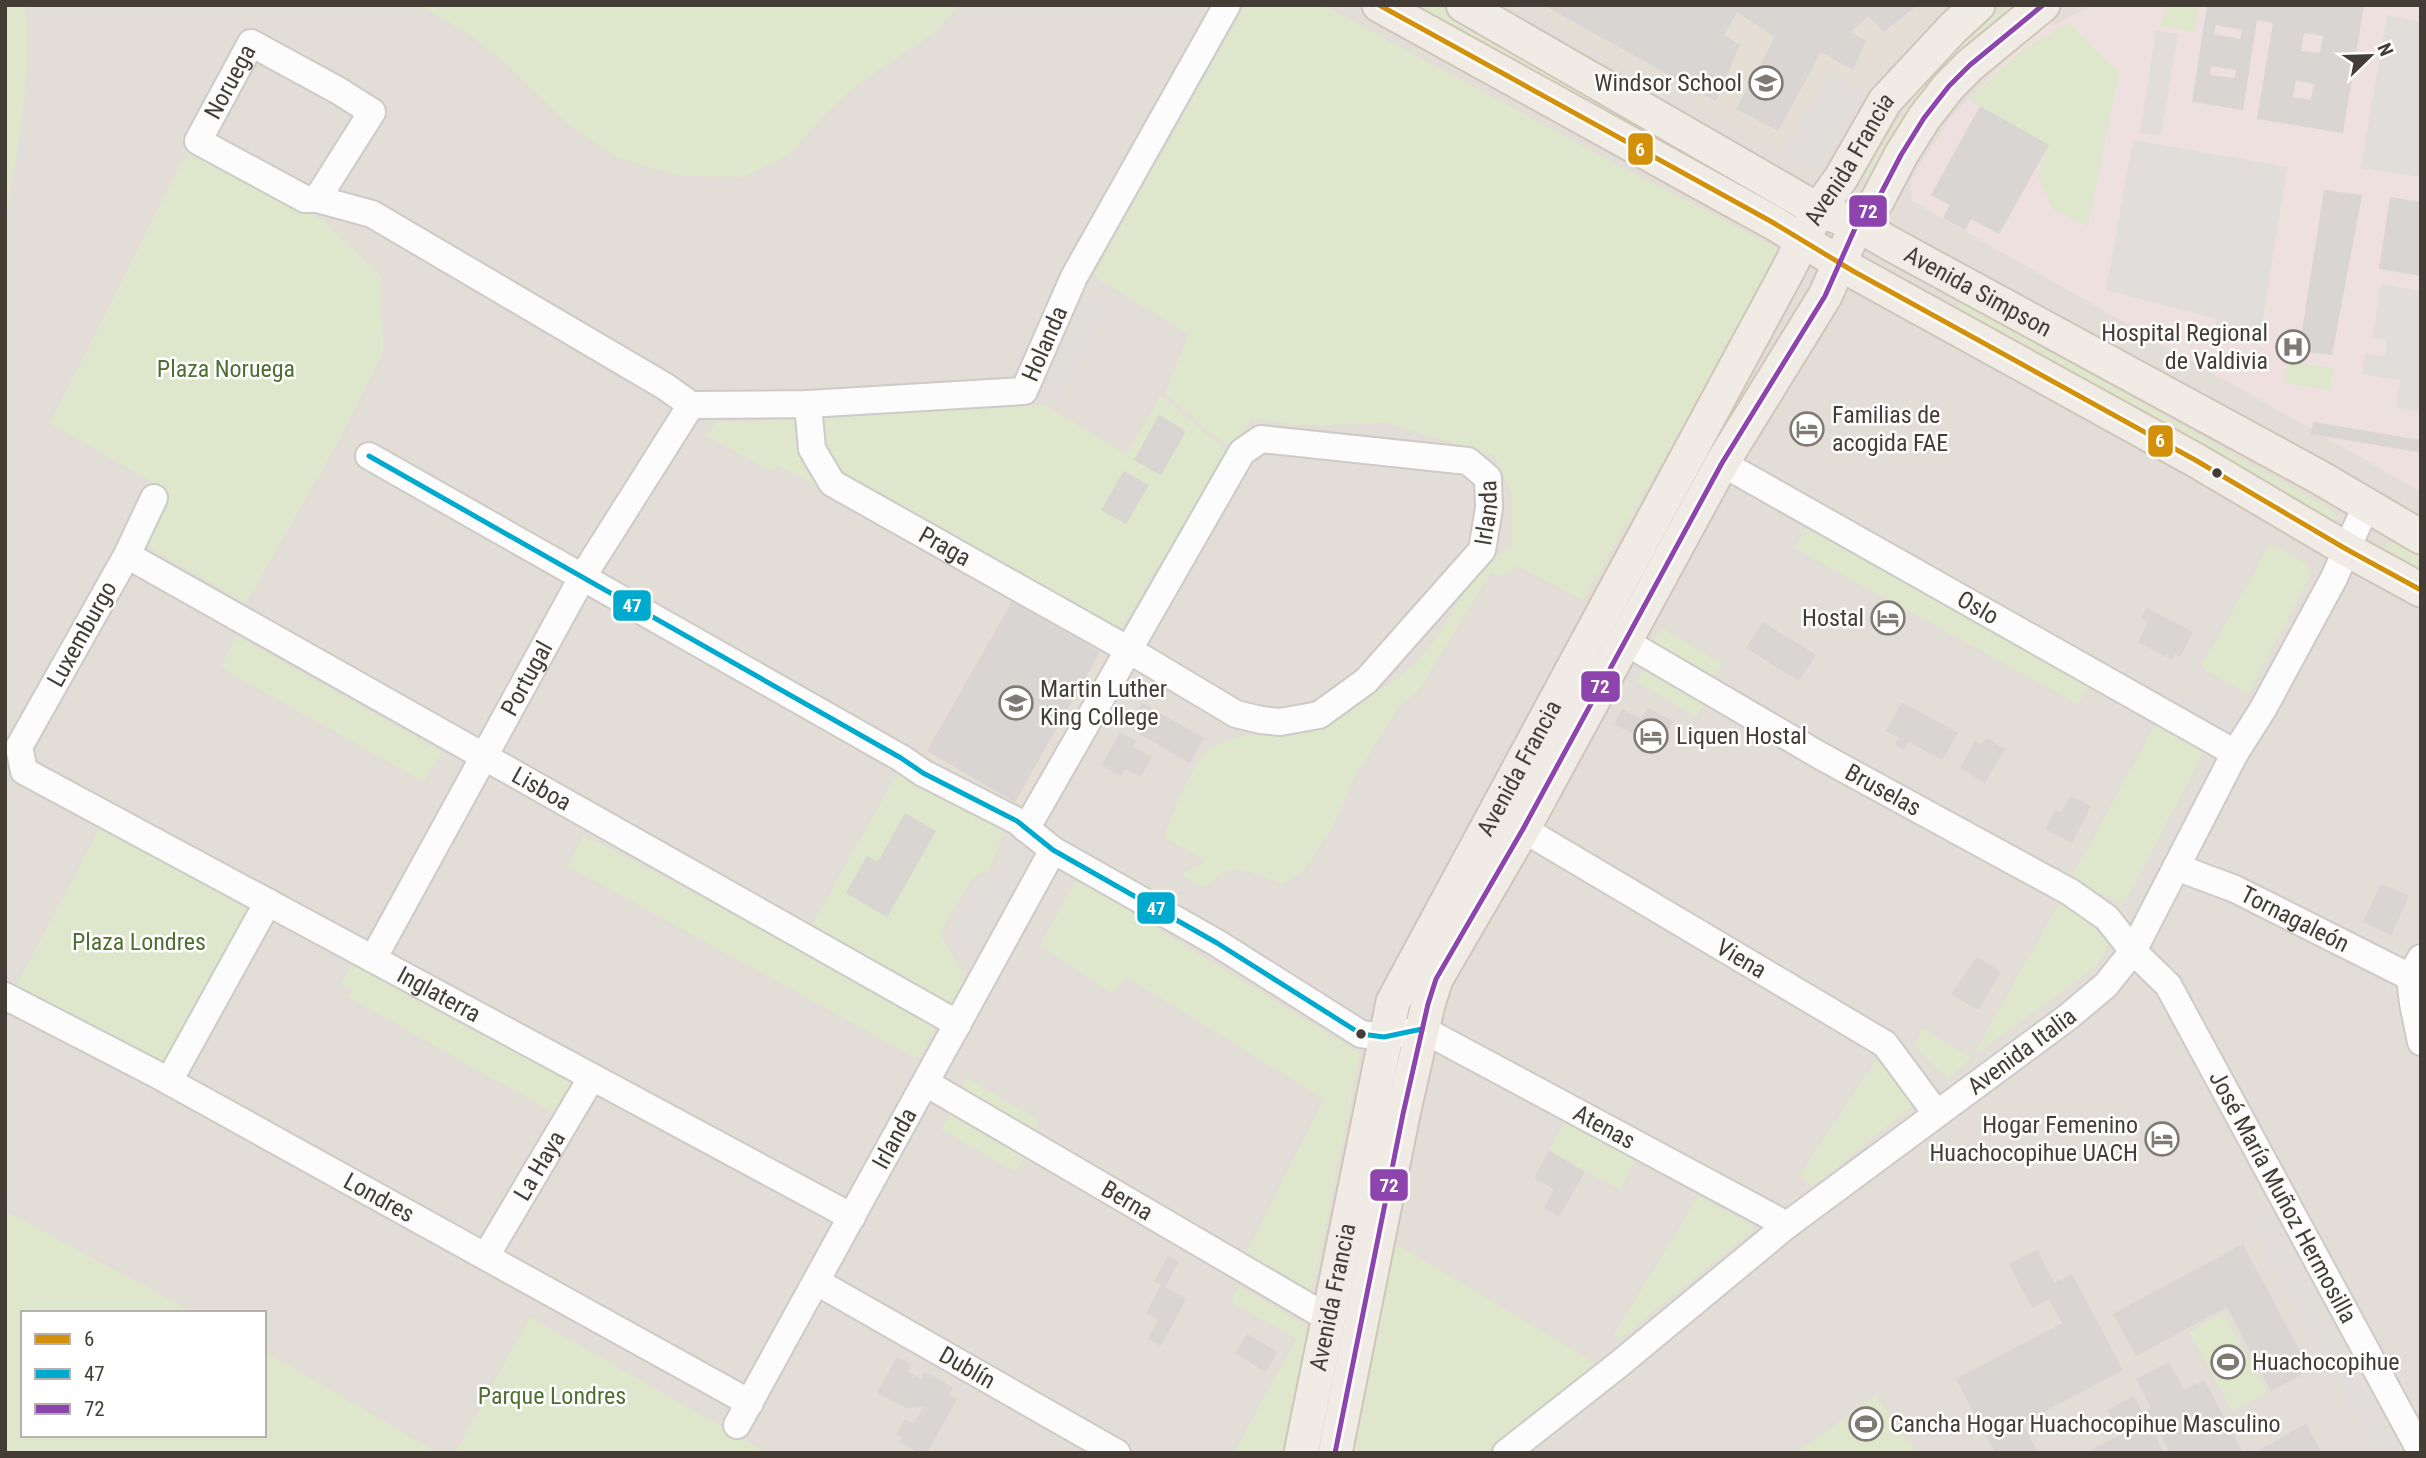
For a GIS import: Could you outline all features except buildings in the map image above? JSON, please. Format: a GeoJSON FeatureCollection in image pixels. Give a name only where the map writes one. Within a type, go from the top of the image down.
{"type":"FeatureCollection","features":[{"type":"Feature","properties":{"kind":"main road","name":"Avenida Simpson"},"geometry":{"type":"LineString","coordinates":[[1379,5],[1587,118],[1803,240],[1864,278],[2197,461],[2421,590]]}},
{"type":"Feature","properties":{"kind":"main road","name":"Avenida Simpson"},"geometry":{"type":"LineString","coordinates":[[1464,5],[1818,210],[1857,224],[2319,477],[2421,537]]}},
{"type":"Feature","properties":{"kind":"main road","name":"Avenida Francia"},"geometry":{"type":"LineString","coordinates":[[1301,1453],[1393,1002],[1818,210],[1841,178],[1885,102],[1978,5]]}},
{"type":"Feature","properties":{"kind":"main road","name":"Avenida Francia"},"geometry":{"type":"LineString","coordinates":[[1335,1453],[1422,1029],[1436,979],[1523,829],[1722,463],[1825,296],[1857,224],[1877,201],[1924,118],[1949,86],[1970,65],[2043,5]]}},
{"type":"Feature","properties":{"kind":"street","name":"Holanda"},"geometry":{"type":"LineString","coordinates":[[691,405],[808,404],[1024,391],[1074,277],[1227,5]]}},
{"type":"Feature","properties":{"kind":"street","name":"Noruega"},"geometry":{"type":"LineString","coordinates":[[317,199],[372,112],[251,43],[198,141],[304,199],[317,199],[372,214],[666,387],[691,405]]}},
{"type":"Feature","properties":{"kind":"street","name":"Praga"},"geometry":{"type":"LineString","coordinates":[[808,404],[812,449],[832,483],[1129,650]]}},
{"type":"Feature","properties":{"kind":"street","name":"Portugal"},"geometry":{"type":"LineString","coordinates":[[373,959],[583,576],[691,405]]}},
{"type":"Feature","properties":{"kind":"street","name":"Irlanda"},"geometry":{"type":"LineString","coordinates":[[1026,829],[1242,452],[1261,439],[1468,461],[1488,478],[1489,508],[1482,550],[1366,681],[1319,715],[1280,722],[1236,714],[1129,650]]}},
{"type":"Feature","properties":{"kind":"street"},"geometry":{"type":"LineString","coordinates":[[369,456],[583,576],[923,773],[1017,821],[1053,850],[1217,943],[1361,1034],[1384,1038],[1422,1029]]}},
{"type":"Feature","properties":{"kind":"street","name":"Oslo"},"geometry":{"type":"LineString","coordinates":[[1722,463],[2235,753]]}},
{"type":"Feature","properties":{"kind":"street","name":"Luxemburgo"},"geometry":{"type":"LineString","coordinates":[[24,771],[19,747],[127,555],[154,498]]}},
{"type":"Feature","properties":{"kind":"street","name":"Avenida Italia"},"geometry":{"type":"LineString","coordinates":[[1506,1453],[1618,1365],[1787,1224],[2087,1002],[2106,985],[2133,951],[2235,753],[2276,685],[2334,578],[2366,506]]}},
{"type":"Feature","properties":{"kind":"street","name":"Lisboa"},"geometry":{"type":"LineString","coordinates":[[127,555],[958,1024]]}},
{"type":"Feature","properties":{"kind":"street","name":"Bruselas"},"geometry":{"type":"LineString","coordinates":[[1624,641],[1819,755],[2070,892],[2108,918],[2133,951]]}},
{"type":"Feature","properties":{"kind":"street","name":"Inglaterra"},"geometry":{"type":"LineString","coordinates":[[24,771],[852,1217]]}},
{"type":"Feature","properties":{"kind":"street","name":"Viena"},"geometry":{"type":"LineString","coordinates":[[1523,829],[1885,1044],[1936,1113]]}},
{"type":"Feature","properties":{"kind":"street","name":"Irlanda"},"geometry":{"type":"LineString","coordinates":[[744,1414],[1053,850]]}},
{"type":"Feature","properties":{"kind":"street","name":"Tornagaleón"},"geometry":{"type":"LineString","coordinates":[[2176,867],[2235,889],[2416,967]]}},
{"type":"Feature","properties":{"kind":"street"},"geometry":{"type":"LineString","coordinates":[[169,1081],[268,902]]}},
{"type":"Feature","properties":{"kind":"street","name":"José María Muñoz Hermosilla"},"geometry":{"type":"LineString","coordinates":[[2133,951],[2168,985],[2421,1452]]}},
{"type":"Feature","properties":{"kind":"street"},"geometry":{"type":"LineString","coordinates":[[2416,967],[2413,1003],[2421,1042]]}},
{"type":"Feature","properties":{"kind":"street","name":"Londres"},"geometry":{"type":"LineString","coordinates":[[5,996],[169,1081],[486,1256],[744,1414]]}},
{"type":"Feature","properties":{"kind":"street","name":"Atenas"},"geometry":{"type":"LineString","coordinates":[[1422,1029],[1787,1224]]}},
{"type":"Feature","properties":{"kind":"street","name":"La Haya"},"geometry":{"type":"LineString","coordinates":[[486,1256],[592,1077]]}},
{"type":"Feature","properties":{"kind":"street","name":"Berna"},"geometry":{"type":"LineString","coordinates":[[926,1083],[1328,1318]]}},
{"type":"Feature","properties":{"kind":"street","name":"Dublín"},"geometry":{"type":"LineString","coordinates":[[817,1282],[1117,1453]]}},
{"type":"Feature","properties":{"kind":"shaded area"},"geometry":{"type":"Polygon","coordinates":[[[5,5],[2421,5],[2421,1453],[5,1453],[5,5]]]}},
{"type":"Feature","properties":{"kind":"shaded area","name":"Windsor School"},"geometry":{"type":"Polygon","coordinates":[[[1519,5],[1942,5],[1898,48],[1816,171],[1519,5]]]}},
{"type":"Feature","properties":{"kind":"shaded area","name":"Hospital Regional de Valdivia"},"geometry":{"type":"Polygon","coordinates":[[[2091,5],[2421,5],[2421,492],[1912,201],[1910,181],[1950,118],[2012,53],[2048,21],[2053,26],[2091,5]]]}},
{"type":"Feature","properties":{"kind":"shaded area"},"geometry":{"type":"Polygon","coordinates":[[[2387,15],[2421,22],[2421,177],[2361,168],[2387,15]]]}},
{"type":"Feature","properties":{"kind":"shaded area"},"geometry":{"type":"Polygon","coordinates":[[[2156,31],[2178,34],[2161,136],[2140,133],[2156,31]]]}},
{"type":"Feature","properties":{"kind":"shaded area"},"geometry":{"type":"Polygon","coordinates":[[[1831,72],[1867,91],[1816,171],[1782,153],[1831,72]]]}},
{"type":"Feature","properties":{"kind":"shaded area"},"geometry":{"type":"Polygon","coordinates":[[[2133,140],[2287,167],[2259,343],[2214,337],[2217,319],[2106,290],[2133,140]]]}},
{"type":"Feature","properties":{"kind":"shaded area"},"geometry":{"type":"Polygon","coordinates":[[[2381,284],[2421,291],[2421,391],[2418,411],[2396,408],[2400,380],[2362,374],[2365,354],[2385,356],[2387,340],[2373,337],[2381,284]]]}},
{"type":"Feature","properties":{"kind":"shaded area"},"geometry":{"type":"Polygon","coordinates":[[[1091,294],[1109,305],[1060,397],[1039,396],[1091,294]]]}},
{"type":"Feature","properties":{"kind":"shaded area","name":"Martin Luther King College"},"geometry":{"type":"Polygon","coordinates":[[[1012,594],[1112,652],[1024,811],[919,753],[1012,594]]]}},
{"type":"Feature","properties":{"kind":"shaded area"},"geometry":{"type":"Polygon","coordinates":[[[2186,694],[2231,720],[2220,740],[2175,714],[2186,694]]]}},
{"type":"Feature","properties":{"kind":"shaded area"},"geometry":{"type":"Polygon","coordinates":[[[1016,842],[1032,850],[970,964],[950,934],[981,879],[999,875],[1016,842]]]}},
{"type":"Feature","properties":{"kind":"shaded area","name":"Huachocopihue"},"geometry":{"type":"Polygon","coordinates":[[[2260,1198],[2398,1453],[2377,1453],[2253,1230],[2260,1198]]]}},
{"type":"Feature","properties":{"kind":"green space"},"geometry":{"type":"Polygon","coordinates":[[[5,5],[25,5],[27,58],[19,139],[5,218],[5,5]]]}},
{"type":"Feature","properties":{"kind":"green space"},"geometry":{"type":"Polygon","coordinates":[[[419,5],[960,5],[933,34],[858,84],[824,115],[789,155],[743,177],[681,176],[618,158],[570,126],[506,64],[469,34],[419,5]]]}},
{"type":"Feature","properties":{"kind":"green space"},"geometry":{"type":"Polygon","coordinates":[[[1245,5],[1323,5],[1629,171],[1784,251],[1583,600],[1517,566],[1503,576],[1491,573],[1418,691],[1399,706],[1355,777],[1331,830],[1304,870],[1283,884],[1252,873],[1228,870],[1204,887],[1183,876],[1184,872],[1204,863],[1203,859],[1166,839],[1165,833],[1202,757],[1213,748],[1239,737],[1298,730],[1323,722],[1384,687],[1416,663],[1436,638],[1479,571],[1512,545],[1512,495],[1495,456],[1387,423],[1304,426],[1252,418],[1231,447],[1165,393],[1189,334],[1093,276],[1245,5]]]}},
{"type":"Feature","properties":{"kind":"green space"},"geometry":{"type":"Polygon","coordinates":[[[1404,5],[1438,5],[1789,207],[1785,212],[1609,113],[1577,104],[1404,5]]]}},
{"type":"Feature","properties":{"kind":"green space"},"geometry":{"type":"Polygon","coordinates":[[[2009,5],[2028,5],[1872,180],[1864,175],[1901,116],[1943,60],[2009,5]]]}},
{"type":"Feature","properties":{"kind":"green space"},"geometry":{"type":"Polygon","coordinates":[[[2168,5],[2199,5],[2194,32],[2161,26],[2168,5]]]}},
{"type":"Feature","properties":{"kind":"green space"},"geometry":{"type":"Polygon","coordinates":[[[2069,23],[2119,72],[2088,226],[2052,208],[2037,174],[2048,145],[1968,99],[2025,48],[2069,23]]]}},
{"type":"Feature","properties":{"kind":"green space","name":"Plaza Noruega"},"geometry":{"type":"Polygon","coordinates":[[[190,146],[324,221],[381,277],[383,352],[337,444],[246,603],[144,545],[167,491],[50,423],[190,146]]]}},
{"type":"Feature","properties":{"kind":"green space"},"geometry":{"type":"Polygon","coordinates":[[[1959,300],[2332,510],[2336,516],[2333,526],[1954,314],[1959,300]]]}},
{"type":"Feature","properties":{"kind":"green space"},"geometry":{"type":"Polygon","coordinates":[[[2287,362],[2333,368],[2330,390],[2285,383],[2287,362]]]}},
{"type":"Feature","properties":{"kind":"green space"},"geometry":{"type":"Polygon","coordinates":[[[1160,395],[1227,451],[1123,626],[1115,631],[834,475],[822,459],[821,417],[1001,405],[1045,405],[1127,455],[1160,395]]]}},
{"type":"Feature","properties":{"kind":"green space"},"geometry":{"type":"Polygon","coordinates":[[[797,420],[805,450],[997,589],[778,465],[771,471],[707,436],[716,422],[797,420]]]}},
{"type":"Feature","properties":{"kind":"green space"},"geometry":{"type":"Polygon","coordinates":[[[1812,516],[2094,677],[2078,704],[1794,548],[1812,516]]]}},
{"type":"Feature","properties":{"kind":"green space"},"geometry":{"type":"Polygon","coordinates":[[[2395,542],[2421,557],[2421,575],[2386,555],[2384,550],[2388,543],[2395,542]]]}},
{"type":"Feature","properties":{"kind":"green space"},"geometry":{"type":"Polygon","coordinates":[[[2270,544],[2307,564],[2310,575],[2248,695],[2201,667],[2270,544]]]}},
{"type":"Feature","properties":{"kind":"green space"},"geometry":{"type":"Polygon","coordinates":[[[1662,628],[1722,664],[1713,678],[1653,642],[1662,628]]]}},
{"type":"Feature","properties":{"kind":"green space"},"geometry":{"type":"Polygon","coordinates":[[[237,636],[442,752],[424,782],[220,667],[237,636]]]}},
{"type":"Feature","properties":{"kind":"green space"},"geometry":{"type":"Polygon","coordinates":[[[1649,661],[1709,696],[1697,718],[1637,682],[1649,661]]]}},
{"type":"Feature","properties":{"kind":"green space"},"geometry":{"type":"Polygon","coordinates":[[[2155,725],[2205,750],[2124,904],[2070,880],[2155,725]]]}},
{"type":"Feature","properties":{"kind":"green space"},"geometry":{"type":"Polygon","coordinates":[[[898,772],[1007,827],[989,870],[973,878],[940,933],[967,980],[954,1005],[810,928],[898,772]]]}},
{"type":"Feature","properties":{"kind":"green space","name":"Plaza Londres"},"geometry":{"type":"Polygon","coordinates":[[[106,816],[264,898],[170,1068],[14,990],[106,816]]]}},
{"type":"Feature","properties":{"kind":"green space"},"geometry":{"type":"Polygon","coordinates":[[[584,835],[939,1022],[918,1059],[567,866],[584,835]]]}},
{"type":"Feature","properties":{"kind":"green space"},"geometry":{"type":"Polygon","coordinates":[[[1077,879],[1360,1053],[1312,1295],[1245,1254],[1324,1099],[1125,976],[1113,994],[1040,945],[1077,879]]]}},
{"type":"Feature","properties":{"kind":"green space"},"geometry":{"type":"Polygon","coordinates":[[[2062,898],[2111,941],[2096,967],[1972,1057],[2062,898]]]}},
{"type":"Feature","properties":{"kind":"green space"},"geometry":{"type":"Polygon","coordinates":[[[355,960],[574,1082],[556,1114],[348,997],[352,990],[341,984],[355,960]]]}},
{"type":"Feature","properties":{"kind":"green space"},"geometry":{"type":"Polygon","coordinates":[[[1923,1029],[1972,1058],[1948,1079],[1914,1046],[1923,1029]]]}},
{"type":"Feature","properties":{"kind":"green space"},"geometry":{"type":"Polygon","coordinates":[[[1878,1057],[1915,1104],[1812,1187],[1800,1174],[1878,1057]]]}},
{"type":"Feature","properties":{"kind":"green space"},"geometry":{"type":"Polygon","coordinates":[[[967,1078],[1040,1121],[1032,1134],[959,1091],[967,1078]]]}},
{"type":"Feature","properties":{"kind":"green space"},"geometry":{"type":"Polygon","coordinates":[[[953,1109],[1026,1152],[1015,1172],[941,1129],[953,1109]]]}},
{"type":"Feature","properties":{"kind":"green space"},"geometry":{"type":"Polygon","coordinates":[[[1568,1116],[1638,1156],[1620,1190],[1549,1150],[1568,1116]]]}},
{"type":"Feature","properties":{"kind":"green space"},"geometry":{"type":"Polygon","coordinates":[[[1698,1196],[1756,1228],[1619,1340],[1613,1336],[1698,1196]]]}},
{"type":"Feature","properties":{"kind":"green space","name":"Parque Londres"},"geometry":{"type":"Polygon","coordinates":[[[5,1211],[191,1311],[21,1311],[21,1437],[266,1437],[266,1352],[438,1453],[5,1453],[5,1211]]]}},
{"type":"Feature","properties":{"kind":"green space"},"geometry":{"type":"Polygon","coordinates":[[[1388,1239],[1595,1363],[1485,1453],[1352,1453],[1388,1239]]]}},
{"type":"Feature","properties":{"kind":"green space"},"geometry":{"type":"Polygon","coordinates":[[[1238,1286],[1318,1332],[1291,1453],[1234,1453],[1296,1339],[1232,1302],[1238,1286]]]}},
{"type":"Feature","properties":{"kind":"green space","name":"Huachocopihue"},"geometry":{"type":"Polygon","coordinates":[[[2224,1313],[2267,1392],[2232,1411],[2189,1332],[2224,1313]]]}},
{"type":"Feature","properties":{"kind":"green space","name":"Parque Londres"},"geometry":{"type":"Polygon","coordinates":[[[530,1317],[762,1450],[762,1453],[455,1453],[530,1317]]]}},
{"type":"Feature","properties":{"kind":"green space","name":"Cancha Hogar Huachocopihue Masculino"},"geometry":{"type":"Polygon","coordinates":[[[1876,1395],[1917,1453],[1796,1453],[1876,1395]]]}},
{"type":"Feature","properties":{"kind":"transit line","name":"6"},"geometry":{"type":"LineString","coordinates":[[1379,5],[1772,222],[1853,271],[2197,461],[2419,589]]}},
{"type":"Feature","properties":{"kind":"transit line","name":"72"},"geometry":{"type":"LineString","coordinates":[[1335,1453],[1403,1114],[1436,979],[1523,829],[1722,463],[1825,296],[1857,224],[1877,201],[1924,118],[1949,86],[1970,65],[2043,5]]}},
{"type":"Feature","properties":{"kind":"transit line","name":"47"},"geometry":{"type":"LineString","coordinates":[[369,456],[923,773],[1017,821],[1053,850],[1217,943],[1361,1034],[1384,1037],[1422,1029]]}},
{"type":"Feature","properties":{"kind":"place","name":"Windsor School"},"geometry":{"type":"Point","coordinates":[1766,83]}},
{"type":"Feature","properties":{"kind":"place","name":"Hospital Regional de Valdivia"},"geometry":{"type":"Point","coordinates":[2293,347]}},
{"type":"Feature","properties":{"kind":"place","name":"Familias de acogida FAE"},"geometry":{"type":"Point","coordinates":[1807,429]}},
{"type":"Feature","properties":{"kind":"place","name":"Hostal"},"geometry":{"type":"Point","coordinates":[1888,618]}},
{"type":"Feature","properties":{"kind":"place","name":"Martin Luther King College"},"geometry":{"type":"Point","coordinates":[1016,703]}},
{"type":"Feature","properties":{"kind":"place","name":"Liquen Hostal"},"geometry":{"type":"Point","coordinates":[1651,736]}},
{"type":"Feature","properties":{"kind":"place","name":"Hogar Femenino Huachocopihue UACH"},"geometry":{"type":"Point","coordinates":[2162,1139]}},
{"type":"Feature","properties":{"kind":"place","name":"Huachocopihue"},"geometry":{"type":"Point","coordinates":[2228,1362]}},
{"type":"Feature","properties":{"kind":"place","name":"Cancha Hogar Huachocopihue Masculino"},"geometry":{"type":"Point","coordinates":[1866,1424]}}]}
